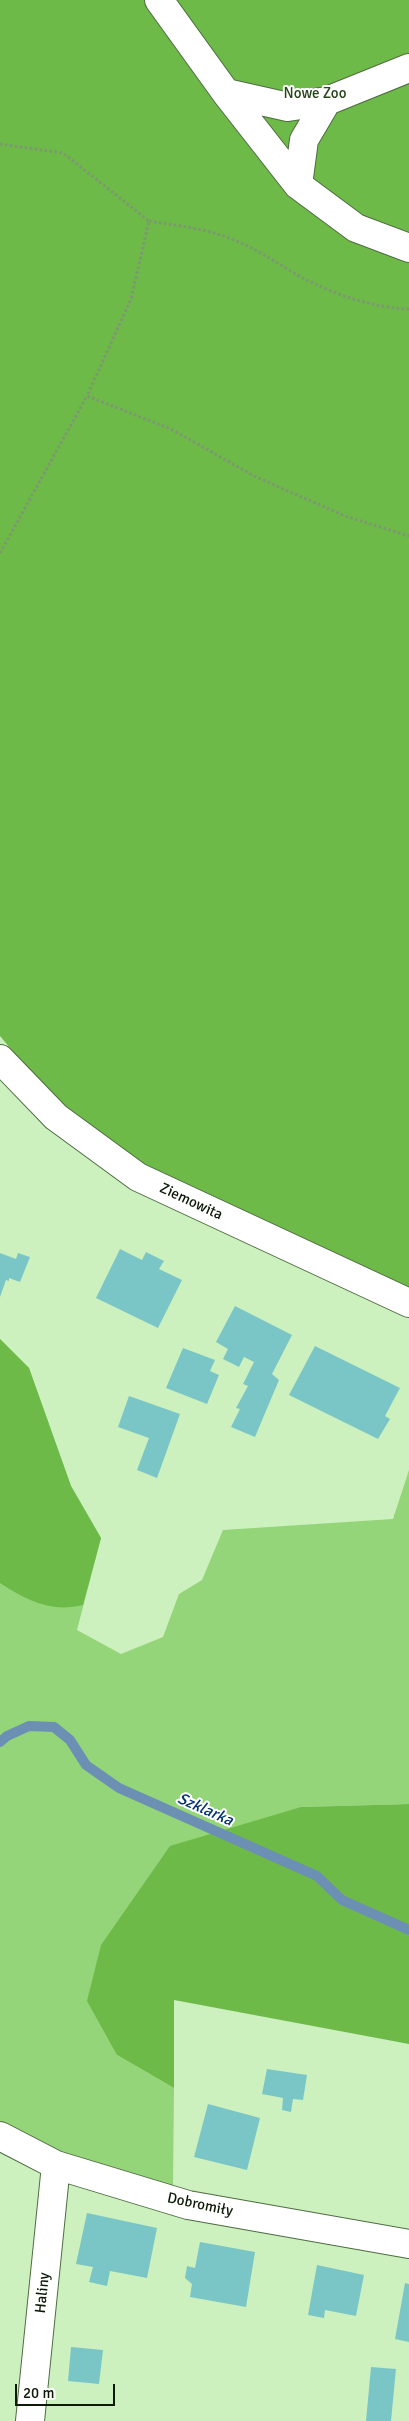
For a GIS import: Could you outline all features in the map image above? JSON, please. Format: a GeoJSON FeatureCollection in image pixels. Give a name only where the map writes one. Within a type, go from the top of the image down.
{"type":"FeatureCollection","features":[{"type":"Feature","properties":{"kind":"street"},"geometry":{"type":"LineString","coordinates":[[160,0],[226,93],[298,186],[356,228],[409,248]]}},
{"type":"Feature","properties":{"kind":"street"},"geometry":{"type":"LineString","coordinates":[[226,93],[288,107],[327,101],[409,68]]}},
{"type":"Feature","properties":{"kind":"street"},"geometry":{"type":"LineString","coordinates":[[298,186],[304,140],[327,101]]}},
{"type":"Feature","properties":{"kind":"street","name":"Ziemowita"},"geometry":{"type":"LineString","coordinates":[[0,1058],[56,1117],[138,1177],[409,1303]]}},
{"type":"Feature","properties":{"kind":"street","name":"Dobromiły"},"geometry":{"type":"LineString","coordinates":[[0,2136],[56,2165],[188,2205],[409,2244]]}},
{"type":"Feature","properties":{"kind":"street","name":"Haliny"},"geometry":{"type":"LineString","coordinates":[[30,2421],[56,2165]]}},
{"type":"Feature","properties":{"kind":"path"},"geometry":{"type":"LineString","coordinates":[[0,144],[63,153],[149,221],[196,228],[241,242],[302,278],[385,308],[409,310]]}},
{"type":"Feature","properties":{"kind":"path"},"geometry":{"type":"LineString","coordinates":[[0,553],[87,396],[131,299],[149,221]]}},
{"type":"Feature","properties":{"kind":"path"},"geometry":{"type":"LineString","coordinates":[[87,396],[171,429],[254,476],[344,516],[409,536]]}},
{"type":"Feature","properties":{"kind":"green space","name":"Nowe Zoo"},"geometry":{"type":"Polygon","coordinates":[[[0,0],[409,0],[409,1295],[147,1167],[75,1118],[34,1077],[0,1036],[0,0]]]}},
{"type":"Feature","properties":{"kind":"green space"},"geometry":{"type":"Polygon","coordinates":[[[0,1339],[29,1368],[71,1486],[101,1538],[77,1630],[121,1654],[163,1637],[179,1594],[202,1580],[223,1530],[393,1519],[409,1470],[409,1804],[301,1807],[117,2055],[174,2088],[173,2188],[62,2156],[0,2123],[0,1339]]]}},
{"type":"Feature","properties":{"kind":"green space"},"geometry":{"type":"Polygon","coordinates":[[[0,1339],[29,1368],[71,1486],[101,1538],[83,1605],[71,1607],[50,1606],[29,1600],[0,1583],[0,1339]]]}},
{"type":"Feature","properties":{"kind":"green space"},"geometry":{"type":"Polygon","coordinates":[[[409,1804],[409,2044],[174,2000],[174,2088],[117,2055],[87,2001],[101,1945],[170,1846],[301,1807],[409,1804]]]}},
{"type":"Feature","properties":{"kind":"building"},"geometry":{"type":"Polygon","coordinates":[[[120,1249],[142,1260],[146,1252],[164,1261],[159,1269],[182,1280],[158,1328],[96,1298],[120,1249]]]}},
{"type":"Feature","properties":{"kind":"building"},"geometry":{"type":"Polygon","coordinates":[[[0,1253],[16,1259],[18,1253],[30,1257],[20,1282],[9,1278],[9,1281],[6,1280],[0,1297],[0,1253]]]}},
{"type":"Feature","properties":{"kind":"building"},"geometry":{"type":"Polygon","coordinates":[[[235,1306],[292,1335],[272,1374],[279,1380],[255,1437],[231,1427],[240,1409],[236,1408],[248,1386],[243,1384],[254,1362],[244,1357],[239,1367],[223,1359],[228,1349],[216,1342],[235,1306]]]}},
{"type":"Feature","properties":{"kind":"building"},"geometry":{"type":"Polygon","coordinates":[[[315,1346],[400,1388],[385,1416],[390,1419],[378,1439],[289,1395],[315,1346]]]}},
{"type":"Feature","properties":{"kind":"building"},"geometry":{"type":"Polygon","coordinates":[[[183,1348],[215,1360],[210,1371],[219,1375],[207,1404],[166,1388],[183,1348]]]}},
{"type":"Feature","properties":{"kind":"building"},"geometry":{"type":"Polygon","coordinates":[[[129,1396],[180,1414],[157,1478],[137,1470],[149,1438],[118,1427],[129,1396]]]}},
{"type":"Feature","properties":{"kind":"building"},"geometry":{"type":"Polygon","coordinates":[[[267,2069],[307,2075],[303,2100],[293,2099],[291,2112],[282,2110],[283,2098],[262,2094],[267,2069]]]}},
{"type":"Feature","properties":{"kind":"building"},"geometry":{"type":"Polygon","coordinates":[[[208,2104],[260,2118],[247,2170],[194,2157],[208,2104]]]}},
{"type":"Feature","properties":{"kind":"building"},"geometry":{"type":"Polygon","coordinates":[[[87,2213],[157,2228],[147,2278],[110,2271],[107,2286],[89,2282],[93,2267],[76,2264],[87,2213]]]}},
{"type":"Feature","properties":{"kind":"building"},"geometry":{"type":"Polygon","coordinates":[[[200,2242],[255,2252],[246,2307],[190,2297],[192,2284],[185,2278],[187,2266],[195,2268],[200,2242]]]}},
{"type":"Feature","properties":{"kind":"building"},"geometry":{"type":"Polygon","coordinates":[[[317,2265],[364,2275],[356,2316],[325,2310],[324,2318],[308,2315],[317,2265]]]}},
{"type":"Feature","properties":{"kind":"building"},"geometry":{"type":"Polygon","coordinates":[[[405,2283],[409,2284],[409,2342],[395,2339],[405,2283]]]}},
{"type":"Feature","properties":{"kind":"building"},"geometry":{"type":"Polygon","coordinates":[[[71,2347],[103,2350],[99,2384],[68,2381],[71,2347]]]}},
{"type":"Feature","properties":{"kind":"building"},"geometry":{"type":"Polygon","coordinates":[[[371,2367],[396,2369],[391,2421],[366,2421],[371,2367]]]}},
{"type":"Feature","properties":{"kind":"waterway","name":"Szklarka"},"geometry":{"type":"LineString","coordinates":[[0,1742],[7,1736],[29,1726],[54,1727],[70,1740],[86,1765],[119,1788],[317,1876],[342,1900],[409,1930]]}}]}
